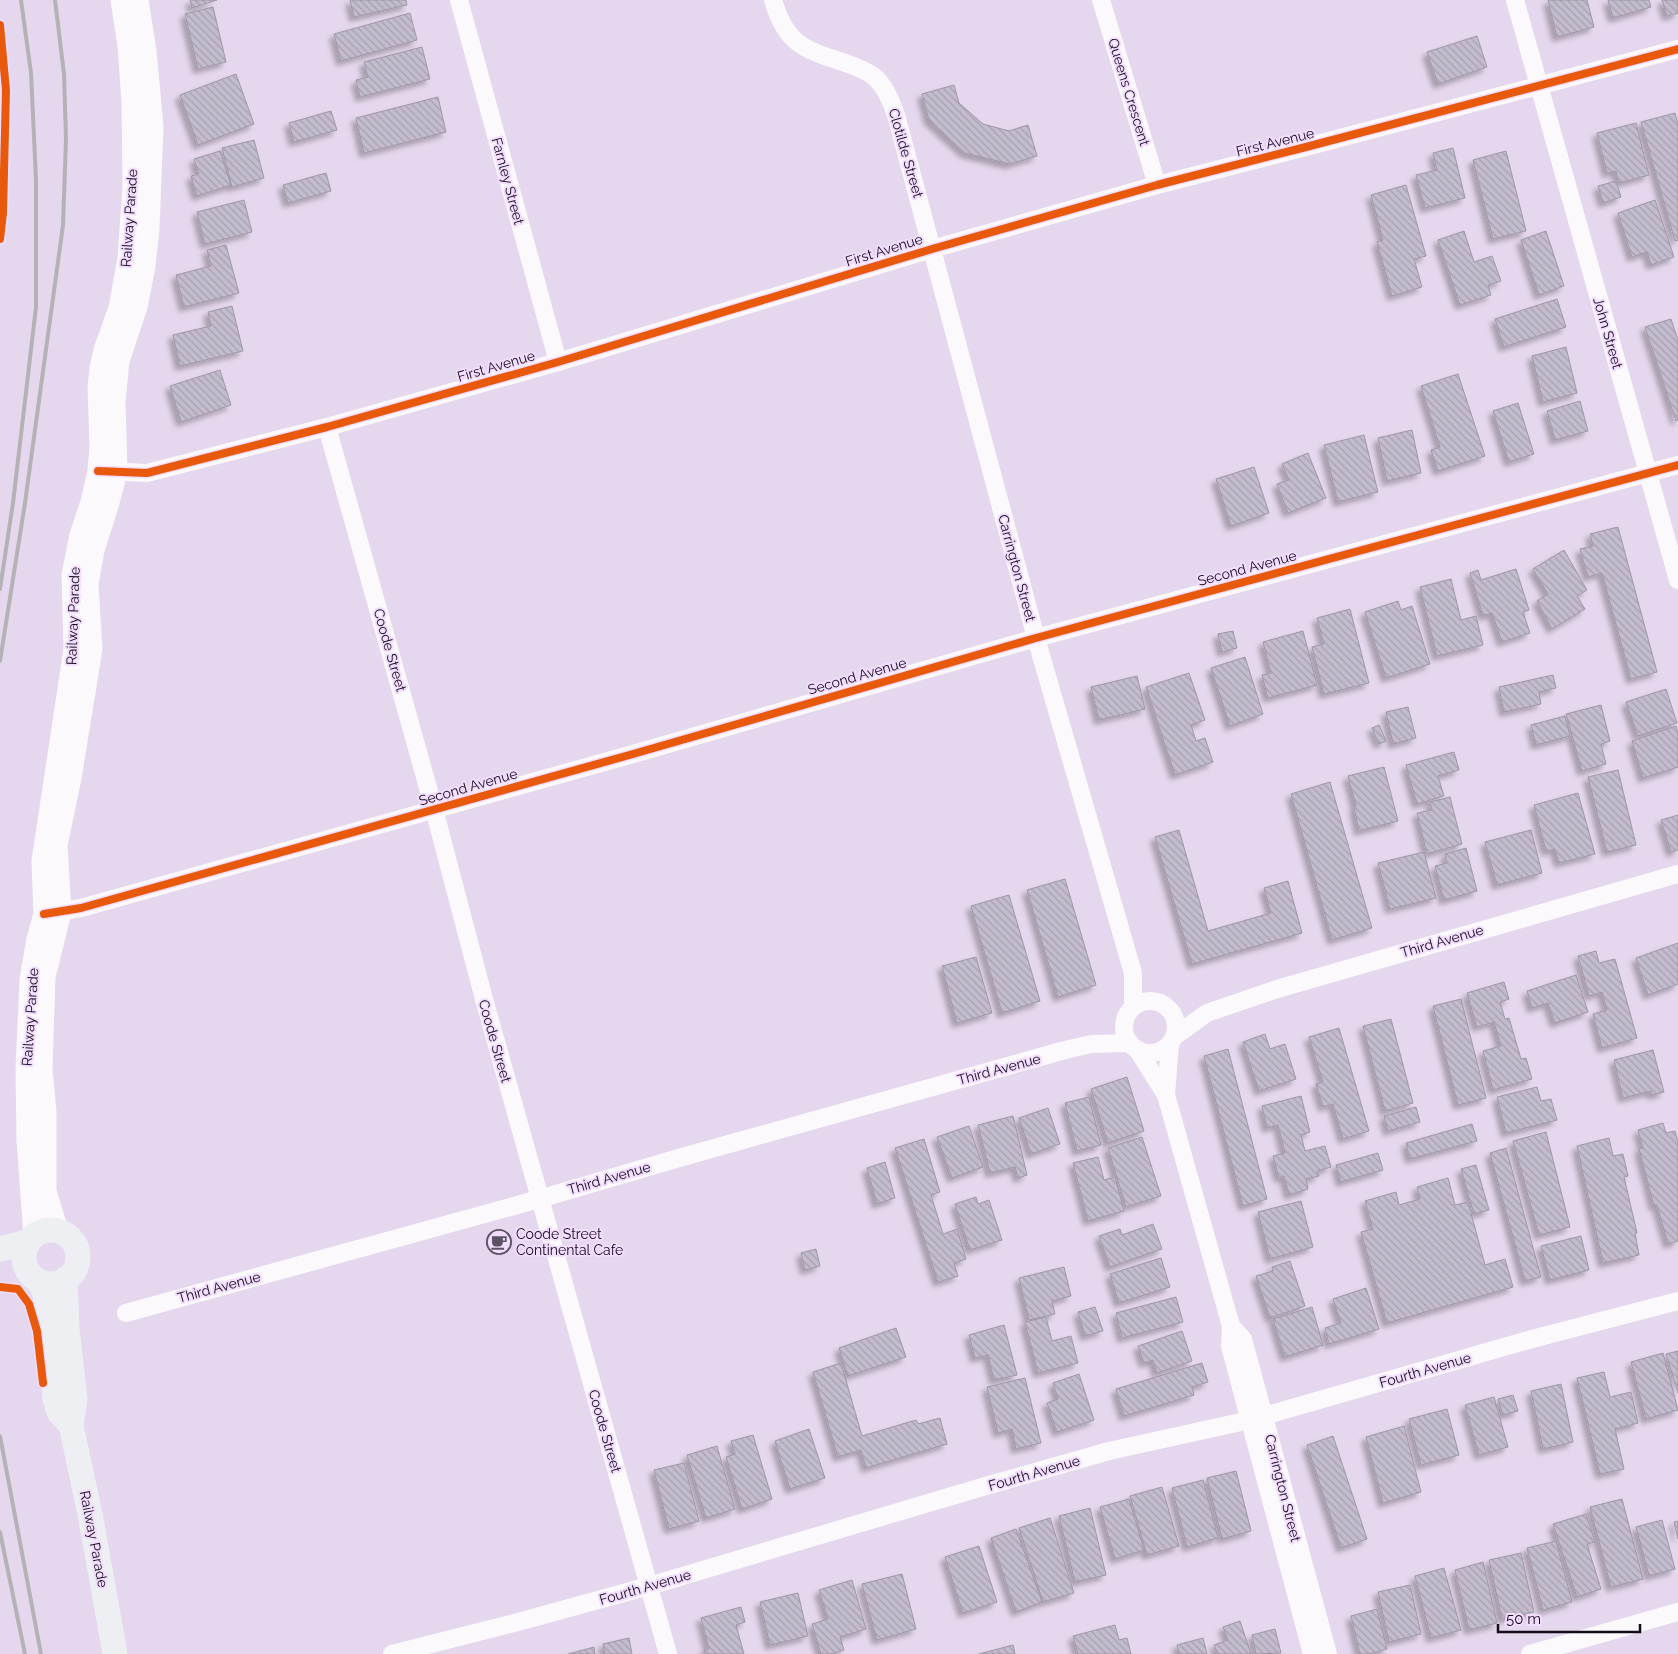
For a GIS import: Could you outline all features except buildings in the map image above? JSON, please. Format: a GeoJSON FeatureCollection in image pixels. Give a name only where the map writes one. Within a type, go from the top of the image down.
{"type":"FeatureCollection","features":[{"type":"Feature","properties":{"kind":"main road"},"geometry":{"type":"LineString","coordinates":[[0,1249],[31,1239],[41,1232],[50,1230],[66,1235],[72,1241],[77,1257],[76,1266],[72,1273],[66,1279],[58,1282],[0,1266]]}},
{"type":"Feature","properties":{"kind":"main road"},"geometry":{"type":"LineString","coordinates":[[31,1239],[25,1250],[33,1274]]}},
{"type":"Feature","properties":{"kind":"main road","name":"Railway Parade"},"geometry":{"type":"LineString","coordinates":[[33,1274],[52,1319],[55,1340],[52,1355],[55,1398],[59,1412],[71,1425]]}},
{"type":"Feature","properties":{"kind":"main road","name":"Railway Parade"},"geometry":{"type":"LineString","coordinates":[[66,1279],[67,1329],[75,1399],[71,1425],[91,1519],[115,1654]]}},
{"type":"Feature","properties":{"kind":"street","name":"Railway Parade"},"geometry":{"type":"LineString","coordinates":[[108,472],[100,447],[98,387],[104,350],[119,308],[128,258],[133,187],[132,102],[128,46],[121,0]]}},
{"type":"Feature","properties":{"kind":"street","name":"Railway Parade"},"geometry":{"type":"LineString","coordinates":[[58,1231],[46,1191],[46,1112],[42,1070],[45,977],[52,913],[42,861],[74,649],[72,575],[80,535],[91,502],[108,472],[119,361],[137,307],[145,266],[153,127],[146,51],[138,0]]}},
{"type":"Feature","properties":{"kind":"street","name":"Farnley Street"},"geometry":{"type":"LineString","coordinates":[[459,0],[558,362]]}},
{"type":"Feature","properties":{"kind":"street","name":"Clotilde Street"},"geometry":{"type":"LineString","coordinates":[[773,0],[777,15],[785,31],[797,44],[823,56],[851,64],[873,76],[887,92],[896,115],[932,249]]}},
{"type":"Feature","properties":{"kind":"street","name":"Queens Crescent"},"geometry":{"type":"LineString","coordinates":[[1101,0],[1157,184]]}},
{"type":"Feature","properties":{"kind":"street","name":"John Street"},"geometry":{"type":"LineString","coordinates":[[1515,0],[1678,580]]}},
{"type":"Feature","properties":{"kind":"street","name":"First Avenue"},"geometry":{"type":"LineString","coordinates":[[108,472],[147,473],[327,426],[558,362],[932,249],[1157,184],[1678,48]]}},
{"type":"Feature","properties":{"kind":"street","name":"Carrington Street"},"geometry":{"type":"LineString","coordinates":[[932,249],[1036,638],[1133,973],[1133,1007]]}},
{"type":"Feature","properties":{"kind":"street","name":"Coode Street"},"geometry":{"type":"LineString","coordinates":[[327,426],[434,809],[539,1199],[668,1654]]}},
{"type":"Feature","properties":{"kind":"street","name":"Second Avenue"},"geometry":{"type":"LineString","coordinates":[[52,913],[100,903],[1036,638],[1678,465]]}},
{"type":"Feature","properties":{"kind":"street","name":"Third Avenue"},"geometry":{"type":"LineString","coordinates":[[1173,1040],[1207,1012],[1277,989],[1678,874]]}},
{"type":"Feature","properties":{"kind":"street","name":"Railway Parade"},"geometry":{"type":"LineString","coordinates":[[31,1239],[26,1069],[30,980],[37,939],[52,913]]}},
{"type":"Feature","properties":{"kind":"street","name":"Carrington Street"},"geometry":{"type":"LineString","coordinates":[[1133,973],[1165,1006]]}},
{"type":"Feature","properties":{"kind":"street"},"geometry":{"type":"LineString","coordinates":[[1149,1001],[1165,1006],[1175,1019],[1176,1027],[1173,1040],[1158,1052],[1144,1052],[1134,1046],[1125,1031],[1124,1025],[1133,1007],[1149,1001]]}},
{"type":"Feature","properties":{"kind":"street","name":"Third Avenue"},"geometry":{"type":"LineString","coordinates":[[1165,1006],[1207,1012]]}},
{"type":"Feature","properties":{"kind":"street","name":"Third Avenue"},"geometry":{"type":"LineString","coordinates":[[126,1313],[1091,1044],[1124,1025]]}},
{"type":"Feature","properties":{"kind":"street","name":"Carrington Street"},"geometry":{"type":"LineString","coordinates":[[1166,1095],[1173,1040]]}},
{"type":"Feature","properties":{"kind":"street","name":"Third Avenue"},"geometry":{"type":"LineString","coordinates":[[1091,1044],[1134,1046]]}},
{"type":"Feature","properties":{"kind":"street","name":"Carrington Street"},"geometry":{"type":"LineString","coordinates":[[1134,1046],[1166,1095],[1231,1326],[1243,1339],[1257,1418],[1312,1654]]}},
{"type":"Feature","properties":{"kind":"street","name":"Fourth Avenue"},"geometry":{"type":"LineString","coordinates":[[392,1654],[649,1586],[1109,1451],[1257,1418],[1532,1339],[1678,1301]]}},
{"type":"Feature","properties":{"kind":"street","name":"Carrington Street"},"geometry":{"type":"LineString","coordinates":[[1257,1418],[1301,1558],[1328,1654]]}},
{"type":"Feature","properties":{"kind":"street"},"geometry":{"type":"LineString","coordinates":[[1530,1654],[1678,1612]]}},
{"type":"Feature","properties":{"kind":"railway"},"geometry":{"type":"LineString","coordinates":[[0,589],[13,503],[36,307],[36,180],[31,73],[21,0]]}},
{"type":"Feature","properties":{"kind":"railway"},"geometry":{"type":"LineString","coordinates":[[0,661],[25,503],[63,225],[66,139],[64,74],[55,0]]}},
{"type":"Feature","properties":{"kind":"railway"},"geometry":{"type":"LineString","coordinates":[[0,1436],[41,1654]]}},
{"type":"Feature","properties":{"kind":"railway"},"geometry":{"type":"LineString","coordinates":[[0,1532],[25,1654]]}},
{"type":"Feature","properties":{"kind":"cycle path"},"geometry":{"type":"LineString","coordinates":[[0,25],[6,90],[3,213],[0,239]]}},
{"type":"Feature","properties":{"kind":"cycle path"},"geometry":{"type":"LineString","coordinates":[[98,471],[147,473],[327,427],[558,362],[932,249],[1157,185],[1678,49]]}},
{"type":"Feature","properties":{"kind":"cycle path"},"geometry":{"type":"LineString","coordinates":[[44,914],[81,908],[633,754],[1036,638],[1678,465]]}},
{"type":"Feature","properties":{"kind":"cycle path"},"geometry":{"type":"LineString","coordinates":[[0,1287],[18,1289],[29,1304],[37,1331],[43,1383]]}},
{"type":"Feature","properties":{"kind":"place","name":"Coode Street Continental Cafe"},"geometry":{"type":"Point","coordinates":[499,1242]}}]}
